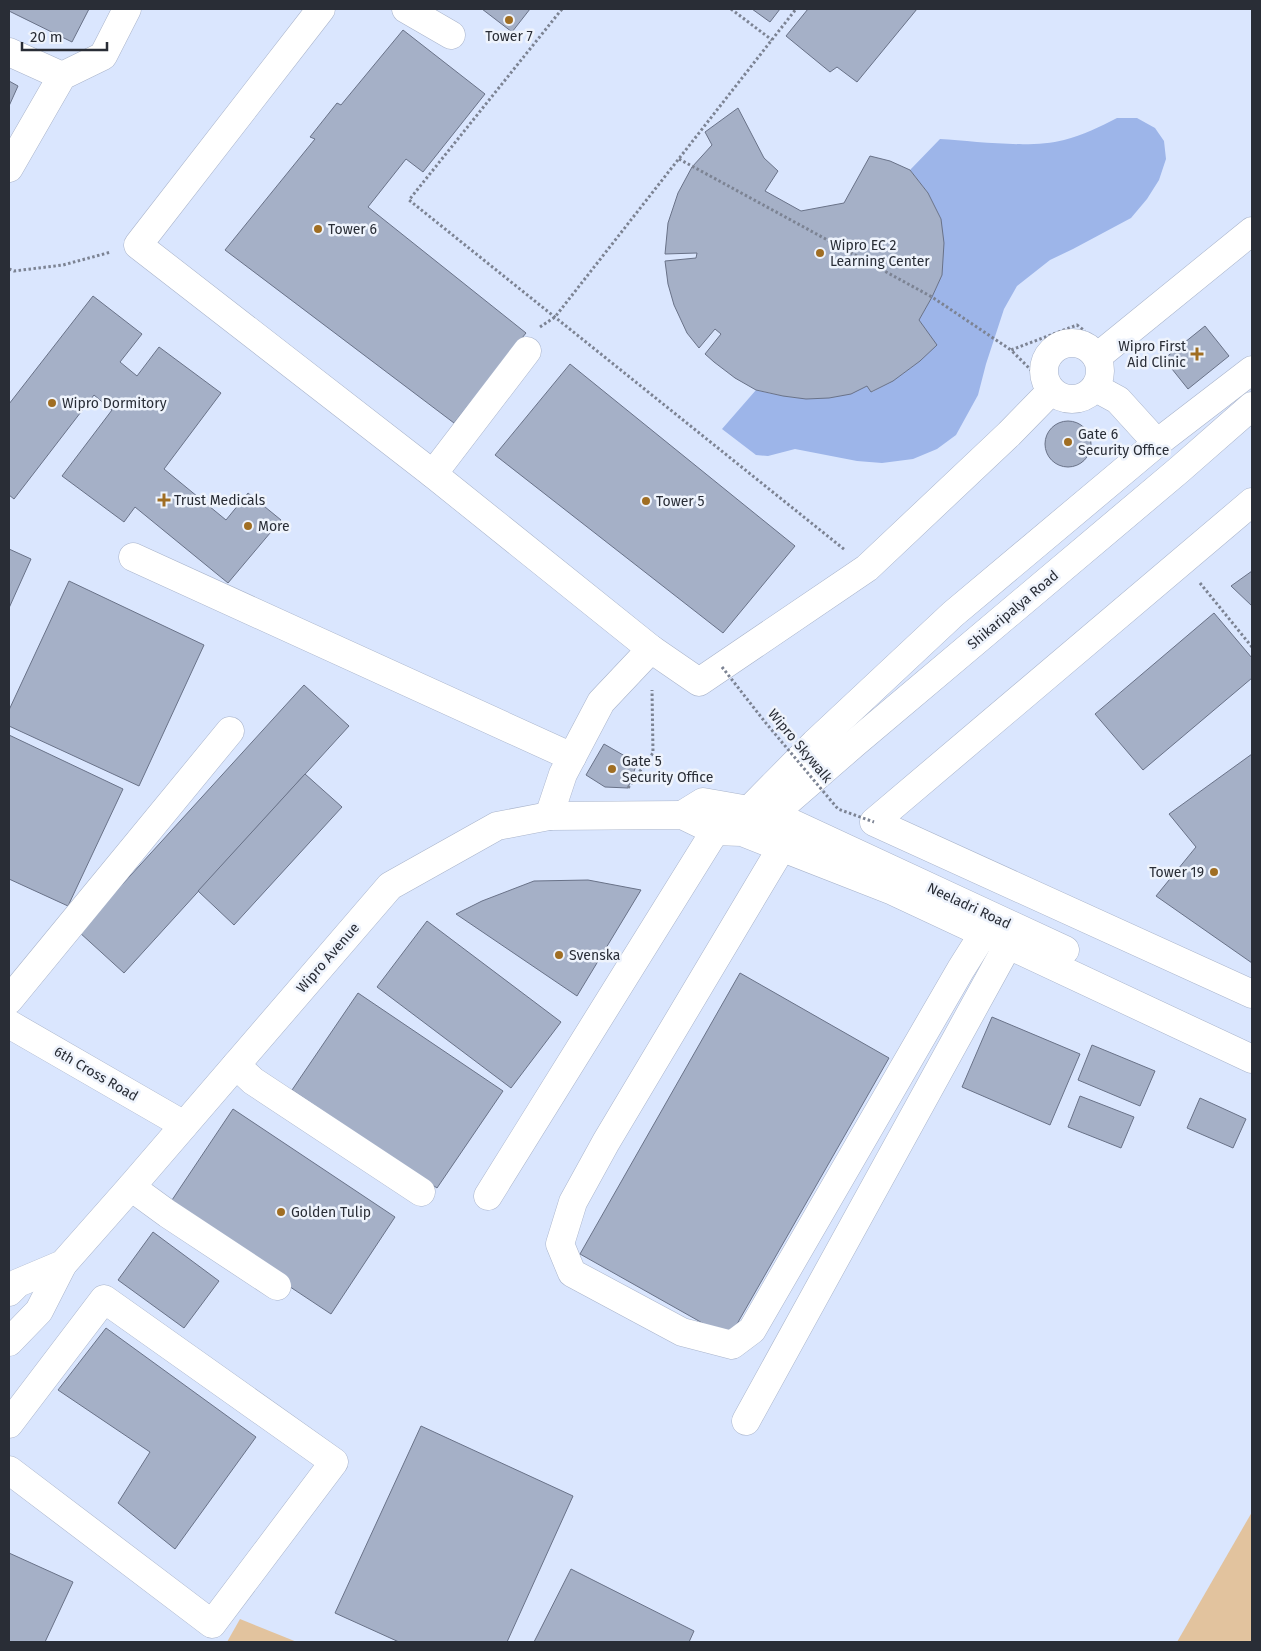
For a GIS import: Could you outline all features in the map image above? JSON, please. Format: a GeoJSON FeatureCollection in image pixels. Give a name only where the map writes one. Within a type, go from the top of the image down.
{"type":"FeatureCollection","features":[{"type":"Feature","properties":{"kind":"main road"},"geometry":{"type":"LineString","coordinates":[[9,168],[62,76],[103,56],[127,9]]}},
{"type":"Feature","properties":{"kind":"main road"},"geometry":{"type":"LineString","coordinates":[[321,9],[138,245],[433,474],[651,648],[699,682],[867,568],[1052,391]]}},
{"type":"Feature","properties":{"kind":"main road"},"geometry":{"type":"LineString","coordinates":[[406,9],[451,35]]}},
{"type":"Feature","properties":{"kind":"main road"},"geometry":{"type":"LineString","coordinates":[[9,52],[62,76]]}},
{"type":"Feature","properties":{"kind":"main road"},"geometry":{"type":"LineString","coordinates":[[1104,351],[1079,344],[1069,343],[1060,345],[1052,350],[1045,362],[1044,376],[1047,386],[1059,397],[1068,400],[1077,400],[1088,395],[1096,388],[1101,372],[1104,351],[1252,231]]}},
{"type":"Feature","properties":{"kind":"main road"},"geometry":{"type":"LineString","coordinates":[[433,474],[531,341]]}},
{"type":"Feature","properties":{"kind":"main road"},"geometry":{"type":"LineString","coordinates":[[488,1196],[744,825],[815,743],[953,614],[1157,443],[1252,370]]}},
{"type":"Feature","properties":{"kind":"main road"},"geometry":{"type":"LineString","coordinates":[[1096,388],[1118,400],[1157,443]]}},
{"type":"Feature","properties":{"kind":"main road","name":"Shikaripalya Road"},"geometry":{"type":"LineString","coordinates":[[744,825],[1179,470],[1252,406]]}},
{"type":"Feature","properties":{"kind":"main road"},"geometry":{"type":"LineString","coordinates":[[1252,502],[874,822],[1252,994]]}},
{"type":"Feature","properties":{"kind":"main road"},"geometry":{"type":"LineString","coordinates":[[133,557],[572,756]]}},
{"type":"Feature","properties":{"kind":"main road"},"geometry":{"type":"LineString","coordinates":[[549,816],[563,774],[601,702],[651,648]]}},
{"type":"Feature","properties":{"kind":"main road"},"geometry":{"type":"LineString","coordinates":[[9,1000],[230,732]]}},
{"type":"Feature","properties":{"kind":"main road","name":"Neeladri Road"},"geometry":{"type":"LineString","coordinates":[[682,815],[703,802],[782,847],[893,892],[1252,1059]]}},
{"type":"Feature","properties":{"kind":"main road","name":"Wipro Avenue"},"geometry":{"type":"LineString","coordinates":[[9,1292],[18,1283],[63,1264],[390,886],[496,826],[549,816],[682,815],[744,825]]}},
{"type":"Feature","properties":{"kind":"main road","name":"Neeladri Road"},"geometry":{"type":"LineString","coordinates":[[744,825],[1252,1038]]}},
{"type":"Feature","properties":{"kind":"main road"},"geometry":{"type":"LineString","coordinates":[[782,847],[606,1142],[573,1202],[560,1244],[572,1273],[682,1332],[732,1345],[752,1330],[983,934]]}},
{"type":"Feature","properties":{"kind":"main road"},"geometry":{"type":"LineString","coordinates":[[746,1421],[1008,945]]}},
{"type":"Feature","properties":{"kind":"main road","name":"6th Cross Road"},"geometry":{"type":"LineString","coordinates":[[9,1024],[184,1125]]}},
{"type":"Feature","properties":{"kind":"main road"},"geometry":{"type":"LineString","coordinates":[[236,1065],[253,1080],[421,1192]]}},
{"type":"Feature","properties":{"kind":"main road"},"geometry":{"type":"LineString","coordinates":[[131,1187],[168,1214],[277,1286]]}},
{"type":"Feature","properties":{"kind":"main road"},"geometry":{"type":"LineString","coordinates":[[9,1342],[39,1311],[63,1264]]}},
{"type":"Feature","properties":{"kind":"main road"},"geometry":{"type":"LineString","coordinates":[[9,1424],[104,1299],[334,1462],[212,1624],[9,1470]]}},
{"type":"Feature","properties":{"kind":"path"},"geometry":{"type":"LineString","coordinates":[[562,9],[409,200],[867,568]]}},
{"type":"Feature","properties":{"kind":"path"},"geometry":{"type":"LineString","coordinates":[[731,9],[772,40]]}},
{"type":"Feature","properties":{"kind":"path"},"geometry":{"type":"LineString","coordinates":[[531,341],[555,317],[796,9]]}},
{"type":"Feature","properties":{"kind":"path"},"geometry":{"type":"LineString","coordinates":[[679,158],[932,297],[1012,350],[1052,391]]}},
{"type":"Feature","properties":{"kind":"path"},"geometry":{"type":"LineString","coordinates":[[9,269],[14,271],[63,265],[138,245]]}},
{"type":"Feature","properties":{"kind":"path"},"geometry":{"type":"LineString","coordinates":[[1012,350],[1077,326],[1104,351],[1143,368]]}},
{"type":"Feature","properties":{"kind":"path"},"geometry":{"type":"LineString","coordinates":[[1200,583],[1252,646]]}},
{"type":"Feature","properties":{"kind":"path"},"geometry":{"type":"LineString","coordinates":[[628,788],[653,753],[651,648]]}},
{"type":"Feature","properties":{"kind":"path","name":"Wipro Skywalk"},"geometry":{"type":"LineString","coordinates":[[722,666],[765,722],[838,809],[874,822]]}},
{"type":"Feature","properties":{"kind":"shaded area"},"geometry":{"type":"Polygon","coordinates":[[[1252,1512],[1252,1642],[1177,1642],[1252,1512]]]}},
{"type":"Feature","properties":{"kind":"shaded area"},"geometry":{"type":"Polygon","coordinates":[[[240,1619],[297,1642],[227,1642],[240,1619]]]}},
{"type":"Feature","properties":{"kind":"water"},"geometry":{"type":"Polygon","coordinates":[[[1117,118],[1137,118],[1155,128],[1164,141],[1166,159],[1159,180],[1147,199],[1131,218],[1050,260],[1017,286],[1004,309],[978,395],[956,435],[937,449],[913,459],[882,463],[857,461],[795,449],[768,456],[756,455],[722,429],[756,390],[799,398],[840,396],[867,386],[872,392],[906,372],[936,345],[919,320],[942,275],[941,219],[928,193],[910,170],[940,139],[1002,144],[1050,143],[1078,136],[1117,118]]]}},
{"type":"Feature","properties":{"kind":"building"},"geometry":{"type":"Polygon","coordinates":[[[9,9],[89,9],[72,42],[9,11],[9,9]]]}},
{"type":"Feature","properties":{"kind":"building","name":"Tower 7"},"geometry":{"type":"Polygon","coordinates":[[[482,9],[530,9],[512,32],[482,9]]]}},
{"type":"Feature","properties":{"kind":"building"},"geometry":{"type":"Polygon","coordinates":[[[752,9],[780,9],[770,22],[752,9]]]}},
{"type":"Feature","properties":{"kind":"building"},"geometry":{"type":"Polygon","coordinates":[[[808,9],[917,9],[857,82],[837,67],[830,72],[786,36],[808,9]]]}},
{"type":"Feature","properties":{"kind":"building","name":"Tower 6"},"geometry":{"type":"Polygon","coordinates":[[[403,30],[485,94],[423,172],[406,159],[368,207],[526,333],[454,423],[225,250],[315,139],[310,137],[337,103],[341,105],[403,30]]]}},
{"type":"Feature","properties":{"kind":"building"},"geometry":{"type":"Polygon","coordinates":[[[9,81],[18,86],[9,106],[9,81]]]}},
{"type":"Feature","properties":{"kind":"building","name":"Wipro EC 2 Learning Center"},"geometry":{"type":"Polygon","coordinates":[[[738,108],[764,158],[778,171],[765,191],[801,211],[844,203],[870,156],[890,161],[910,170],[928,193],[941,219],[944,243],[942,275],[919,320],[937,345],[920,361],[893,381],[871,392],[867,386],[851,394],[829,398],[806,399],[756,390],[735,378],[705,354],[721,334],[715,329],[699,348],[687,333],[674,305],[668,284],[665,261],[696,258],[697,253],[665,254],[668,223],[678,193],[692,167],[712,145],[705,132],[738,108]]]}},
{"type":"Feature","properties":{"kind":"building"},"geometry":{"type":"Polygon","coordinates":[[[93,296],[142,334],[120,362],[137,376],[159,347],[221,393],[164,469],[226,520],[248,493],[281,520],[228,583],[135,507],[124,522],[62,476],[112,410],[94,395],[14,499],[9,495],[9,404],[93,296]]]}},
{"type":"Feature","properties":{"kind":"building"},"geometry":{"type":"Polygon","coordinates":[[[1205,326],[1229,356],[1188,389],[1164,359],[1205,326]]]}},
{"type":"Feature","properties":{"kind":"building","name":"Tower 5"},"geometry":{"type":"Polygon","coordinates":[[[570,364],[795,546],[723,633],[495,455],[570,364]]]}},
{"type":"Feature","properties":{"kind":"building","name":"Gate 6 Security Office"},"geometry":{"type":"Polygon","coordinates":[[[1063,421],[1073,421],[1087,431],[1091,444],[1087,457],[1081,463],[1073,467],[1063,467],[1049,457],[1045,449],[1045,439],[1055,425],[1063,421]]]}},
{"type":"Feature","properties":{"kind":"building"},"geometry":{"type":"Polygon","coordinates":[[[9,549],[31,559],[9,608],[9,549]]]}},
{"type":"Feature","properties":{"kind":"building"},"geometry":{"type":"Polygon","coordinates":[[[1252,571],[1252,606],[1231,586],[1252,571]]]}},
{"type":"Feature","properties":{"kind":"building"},"geometry":{"type":"Polygon","coordinates":[[[69,581],[204,645],[139,786],[9,726],[9,710],[69,581]]]}},
{"type":"Feature","properties":{"kind":"building"},"geometry":{"type":"Polygon","coordinates":[[[1214,613],[1252,658],[1252,678],[1143,770],[1095,714],[1214,613]]]}},
{"type":"Feature","properties":{"kind":"building"},"geometry":{"type":"Polygon","coordinates":[[[304,685],[349,726],[124,973],[79,932],[304,685]]]}},
{"type":"Feature","properties":{"kind":"building"},"geometry":{"type":"Polygon","coordinates":[[[9,735],[123,789],[68,906],[9,879],[9,735]]]}},
{"type":"Feature","properties":{"kind":"building","name":"Gate 5 Security Office"},"geometry":{"type":"Polygon","coordinates":[[[604,744],[637,763],[628,788],[605,787],[586,775],[604,744]]]}},
{"type":"Feature","properties":{"kind":"building","name":"Tower 19"},"geometry":{"type":"Polygon","coordinates":[[[1252,754],[1252,963],[1156,896],[1196,847],[1169,814],[1252,754]]]}},
{"type":"Feature","properties":{"kind":"building"},"geometry":{"type":"Polygon","coordinates":[[[305,774],[342,807],[234,925],[198,891],[305,774]]]}},
{"type":"Feature","properties":{"kind":"building","name":"Svenska"},"geometry":{"type":"Polygon","coordinates":[[[588,880],[641,890],[577,996],[456,914],[482,901],[534,881],[588,880]]]}},
{"type":"Feature","properties":{"kind":"building"},"geometry":{"type":"Polygon","coordinates":[[[427,921],[561,1022],[511,1088],[377,987],[427,921]]]}},
{"type":"Feature","properties":{"kind":"building"},"geometry":{"type":"Polygon","coordinates":[[[740,973],[889,1058],[729,1338],[580,1254],[740,973]]]}},
{"type":"Feature","properties":{"kind":"building"},"geometry":{"type":"Polygon","coordinates":[[[358,993],[503,1091],[437,1188],[292,1090],[358,993]]]}},
{"type":"Feature","properties":{"kind":"building"},"geometry":{"type":"Polygon","coordinates":[[[992,1017],[1080,1054],[1050,1125],[962,1087],[992,1017]]]}},
{"type":"Feature","properties":{"kind":"building"},"geometry":{"type":"Polygon","coordinates":[[[1092,1045],[1155,1071],[1140,1106],[1078,1080],[1092,1045]]]}},
{"type":"Feature","properties":{"kind":"building"},"geometry":{"type":"Polygon","coordinates":[[[1080,1096],[1134,1117],[1121,1148],[1068,1127],[1080,1096]]]}},
{"type":"Feature","properties":{"kind":"building"},"geometry":{"type":"Polygon","coordinates":[[[1200,1098],[1246,1119],[1233,1148],[1187,1128],[1200,1098]]]}},
{"type":"Feature","properties":{"kind":"building","name":"Golden Tulip"},"geometry":{"type":"Polygon","coordinates":[[[233,1109],[395,1217],[331,1314],[168,1206],[233,1109]]]}},
{"type":"Feature","properties":{"kind":"building"},"geometry":{"type":"Polygon","coordinates":[[[153,1232],[219,1281],[184,1328],[118,1280],[153,1232]]]}},
{"type":"Feature","properties":{"kind":"building"},"geometry":{"type":"Polygon","coordinates":[[[106,1328],[256,1437],[175,1549],[118,1503],[150,1452],[58,1390],[106,1328]]]}},
{"type":"Feature","properties":{"kind":"building"},"geometry":{"type":"Polygon","coordinates":[[[421,1426],[573,1496],[507,1642],[399,1642],[335,1613],[421,1426]]]}},
{"type":"Feature","properties":{"kind":"building"},"geometry":{"type":"Polygon","coordinates":[[[9,1553],[73,1582],[45,1642],[9,1642],[9,1553]]]}},
{"type":"Feature","properties":{"kind":"building"},"geometry":{"type":"Polygon","coordinates":[[[571,1569],[694,1631],[689,1642],[534,1642],[571,1569]]]}},
{"type":"Feature","properties":{"kind":"place","name":"Tower 7"},"geometry":{"type":"Point","coordinates":[509,20]}},
{"type":"Feature","properties":{"kind":"place","name":"Tower 6"},"geometry":{"type":"Point","coordinates":[318,229]}},
{"type":"Feature","properties":{"kind":"place","name":"Wipro EC 2 Learning Center"},"geometry":{"type":"Point","coordinates":[820,253]}},
{"type":"Feature","properties":{"kind":"place","name":"Wipro First Aid Clinic"},"geometry":{"type":"Point","coordinates":[1197,354]}},
{"type":"Feature","properties":{"kind":"place","name":"Wipro Dormitory"},"geometry":{"type":"Point","coordinates":[52,403]}},
{"type":"Feature","properties":{"kind":"place","name":"Gate 6 Security Office"},"geometry":{"type":"Point","coordinates":[1068,442]}},
{"type":"Feature","properties":{"kind":"place","name":"Trust Medicals"},"geometry":{"type":"Point","coordinates":[164,500]}},
{"type":"Feature","properties":{"kind":"place","name":"Tower 5"},"geometry":{"type":"Point","coordinates":[646,501]}},
{"type":"Feature","properties":{"kind":"place","name":"More"},"geometry":{"type":"Point","coordinates":[248,526]}},
{"type":"Feature","properties":{"kind":"place","name":"Gate 5 Security Office"},"geometry":{"type":"Point","coordinates":[612,769]}},
{"type":"Feature","properties":{"kind":"place","name":"Tower 19"},"geometry":{"type":"Point","coordinates":[1214,872]}},
{"type":"Feature","properties":{"kind":"place","name":"Svenska"},"geometry":{"type":"Point","coordinates":[559,955]}},
{"type":"Feature","properties":{"kind":"place","name":"Golden Tulip"},"geometry":{"type":"Point","coordinates":[281,1212]}}]}
